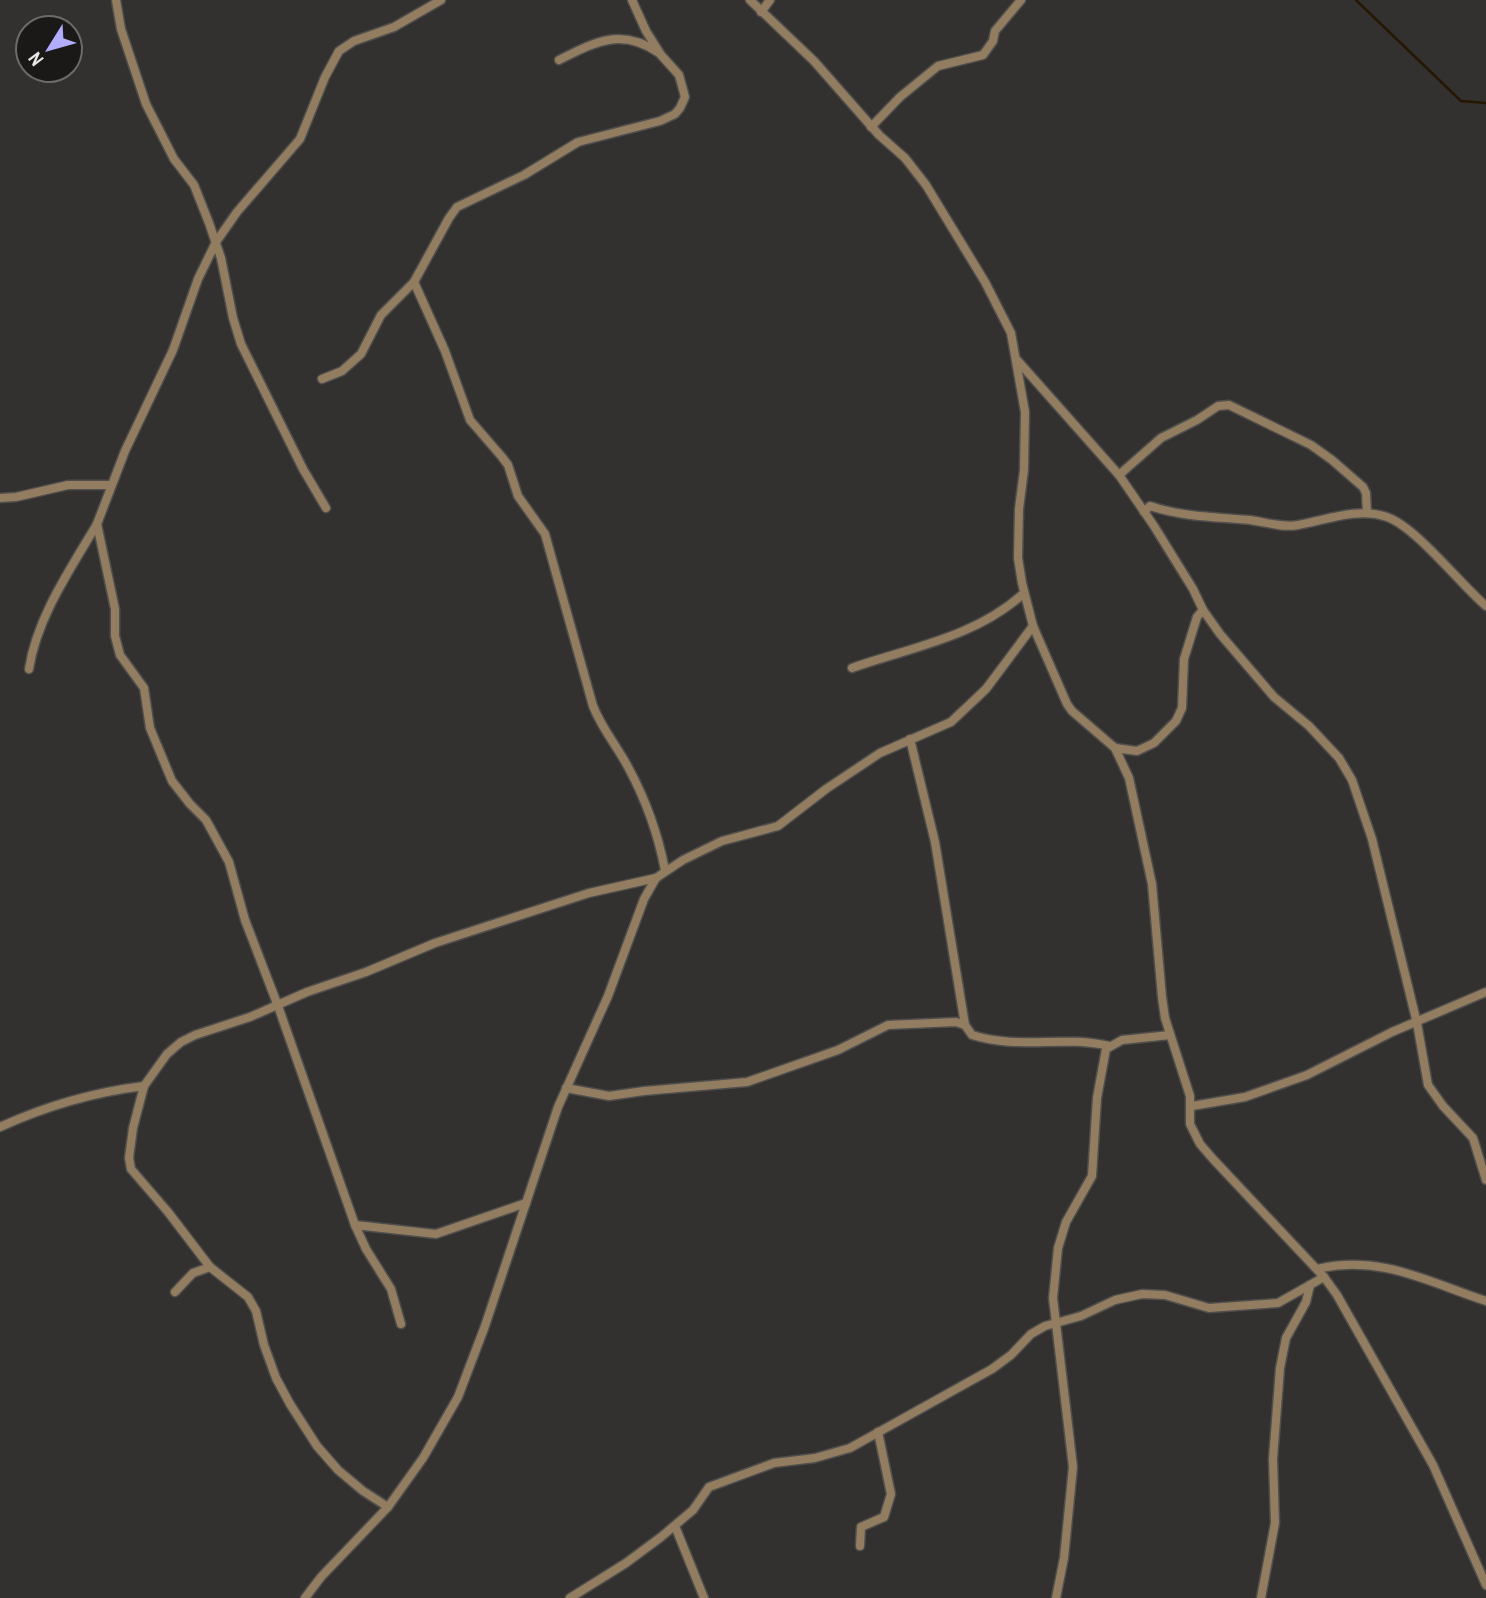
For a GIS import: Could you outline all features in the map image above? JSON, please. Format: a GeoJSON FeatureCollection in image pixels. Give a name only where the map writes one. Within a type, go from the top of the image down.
{"type":"FeatureCollection","features":[{"type":"Feature","properties":{"kind":"street"},"geometry":{"type":"LineString","coordinates":[[116,0],[121,29],[146,104],[174,159],[194,185],[216,242],[241,344],[303,470],[326,509]]}},
{"type":"Feature","properties":{"kind":"street"},"geometry":{"type":"LineString","coordinates":[[322,379],[342,371],[361,354],[381,315],[414,282],[449,218],[461,205],[524,175],[578,142],[639,128],[675,114],[683,103],[684,86],[646,31],[632,0]]}},
{"type":"Feature","properties":{"kind":"street"},"geometry":{"type":"LineString","coordinates":[[750,0],[814,61],[871,127],[905,158],[926,185],[1004,317],[1017,360],[1024,412],[1024,470],[1019,509],[1018,558],[1024,593],[1033,626],[1072,711],[1115,748],[1129,778],[1152,884],[1161,997],[1192,1106],[1189,1124],[1200,1144],[1317,1269],[1346,1309],[1370,1357],[1433,1465],[1483,1572],[1486,1585]]}},
{"type":"Feature","properties":{"kind":"street"},"geometry":{"type":"LineString","coordinates":[[761,12],[770,0]]}},
{"type":"Feature","properties":{"kind":"street"},"geometry":{"type":"LineString","coordinates":[[871,127],[900,97],[938,66],[983,55],[990,48],[995,31],[1021,0]]}},
{"type":"Feature","properties":{"kind":"street"},"geometry":{"type":"LineString","coordinates":[[29,669],[32,649],[55,597],[97,524],[111,485],[173,350],[198,279],[216,242],[232,218],[300,139],[325,77],[339,51],[354,41],[394,27],[437,2]]}},
{"type":"Feature","properties":{"kind":"street"},"geometry":{"type":"LineString","coordinates":[[559,60],[591,43],[608,39],[636,41],[661,55]]}},
{"type":"Feature","properties":{"kind":"street"},"geometry":{"type":"LineString","coordinates":[[414,282],[448,358],[470,420],[508,465],[518,496],[545,534],[593,706],[600,724],[637,783],[654,824],[665,870]]}},
{"type":"Feature","properties":{"kind":"street"},"geometry":{"type":"LineString","coordinates":[[1017,360],[1119,475],[1220,634],[1273,697],[1309,726],[1339,758],[1352,780],[1372,839],[1417,1023],[1428,1085],[1443,1106],[1473,1138],[1486,1180]]}},
{"type":"Feature","properties":{"kind":"street"},"geometry":{"type":"LineString","coordinates":[[1119,475],[1161,438],[1197,420],[1217,406],[1229,405],[1264,424],[1304,440],[1332,460],[1363,487],[1367,513]]}},
{"type":"Feature","properties":{"kind":"street"},"geometry":{"type":"LineString","coordinates":[[0,498],[68,485],[111,485]]}},
{"type":"Feature","properties":{"kind":"street"},"geometry":{"type":"LineString","coordinates":[[1144,512],[1150,506],[1169,513],[1290,526],[1330,517],[1367,513],[1388,517],[1407,530],[1486,606]]}},
{"type":"Feature","properties":{"kind":"street"},"geometry":{"type":"LineString","coordinates":[[97,524],[115,609],[115,636],[120,654],[144,688],[150,728],[172,780],[206,820],[229,862],[245,920],[355,1225],[366,1249],[391,1289],[401,1324]]}},
{"type":"Feature","properties":{"kind":"street"},"geometry":{"type":"LineString","coordinates":[[852,668],[970,629],[997,615],[1024,593]]}},
{"type":"Feature","properties":{"kind":"street"},"geometry":{"type":"LineString","coordinates":[[1115,748],[1137,751],[1162,737],[1176,721],[1182,708],[1184,659],[1197,617],[1203,610]]}},
{"type":"Feature","properties":{"kind":"street"},"geometry":{"type":"LineString","coordinates":[[305,1598],[321,1577],[388,1507],[423,1458],[458,1397],[566,1088],[608,996],[644,899],[656,878],[665,870],[722,841],[778,826],[861,765],[909,739],[951,722],[964,713],[986,689],[1033,626]]}},
{"type":"Feature","properties":{"kind":"street"},"geometry":{"type":"LineString","coordinates":[[909,739],[935,842],[965,1025],[972,1035],[1007,1043],[1078,1041],[1109,1046]]}},
{"type":"Feature","properties":{"kind":"street"},"geometry":{"type":"LineString","coordinates":[[388,1507],[338,1471],[317,1446],[276,1378],[266,1352],[256,1311],[248,1297],[210,1267],[128,1164],[135,1117],[145,1086],[167,1054],[181,1042],[435,943],[589,893],[656,878]]}},
{"type":"Feature","properties":{"kind":"street"},"geometry":{"type":"LineString","coordinates":[[1192,1106],[1245,1097],[1307,1075],[1392,1032],[1486,992]]}},
{"type":"Feature","properties":{"kind":"street"},"geometry":{"type":"LineString","coordinates":[[566,1088],[609,1096],[747,1082],[838,1050],[888,1025],[956,1022],[965,1025]]}},
{"type":"Feature","properties":{"kind":"street"},"geometry":{"type":"LineString","coordinates":[[1056,1598],[1073,1466],[1053,1298],[1058,1248],[1069,1213],[1092,1176],[1104,1053],[1109,1046],[1122,1040],[1170,1035]]}},
{"type":"Feature","properties":{"kind":"street"},"geometry":{"type":"LineString","coordinates":[[0,1128],[24,1116],[74,1100],[145,1086]]}},
{"type":"Feature","properties":{"kind":"street"},"geometry":{"type":"LineString","coordinates":[[355,1225],[436,1234],[526,1203]]}},
{"type":"Feature","properties":{"kind":"street"},"geometry":{"type":"LineString","coordinates":[[1317,1269],[1348,1263],[1402,1270],[1486,1301]]}},
{"type":"Feature","properties":{"kind":"street"},"geometry":{"type":"LineString","coordinates":[[175,1292],[193,1273],[210,1267]]}},
{"type":"Feature","properties":{"kind":"street"},"geometry":{"type":"LineString","coordinates":[[570,1598],[626,1563],[693,1510],[709,1487],[774,1463],[815,1458],[850,1448],[992,1369],[1011,1355],[1031,1334],[1056,1321],[1081,1316],[1115,1300],[1142,1294],[1166,1295],[1200,1307],[1222,1309],[1278,1303],[1324,1277]]}},
{"type":"Feature","properties":{"kind":"street"},"geometry":{"type":"LineString","coordinates":[[1261,1598],[1275,1523],[1273,1459],[1280,1368],[1286,1338],[1306,1302],[1310,1285]]}},
{"type":"Feature","properties":{"kind":"street"},"geometry":{"type":"LineString","coordinates":[[860,1546],[861,1527],[884,1517],[891,1494],[878,1432]]}},
{"type":"Feature","properties":{"kind":"street"},"geometry":{"type":"LineString","coordinates":[[674,1525],[704,1598]]}},
{"type":"Feature","properties":{"kind":"waterway"},"geometry":{"type":"LineString","coordinates":[[1356,0],[1461,101],[1486,103]]}}]}
